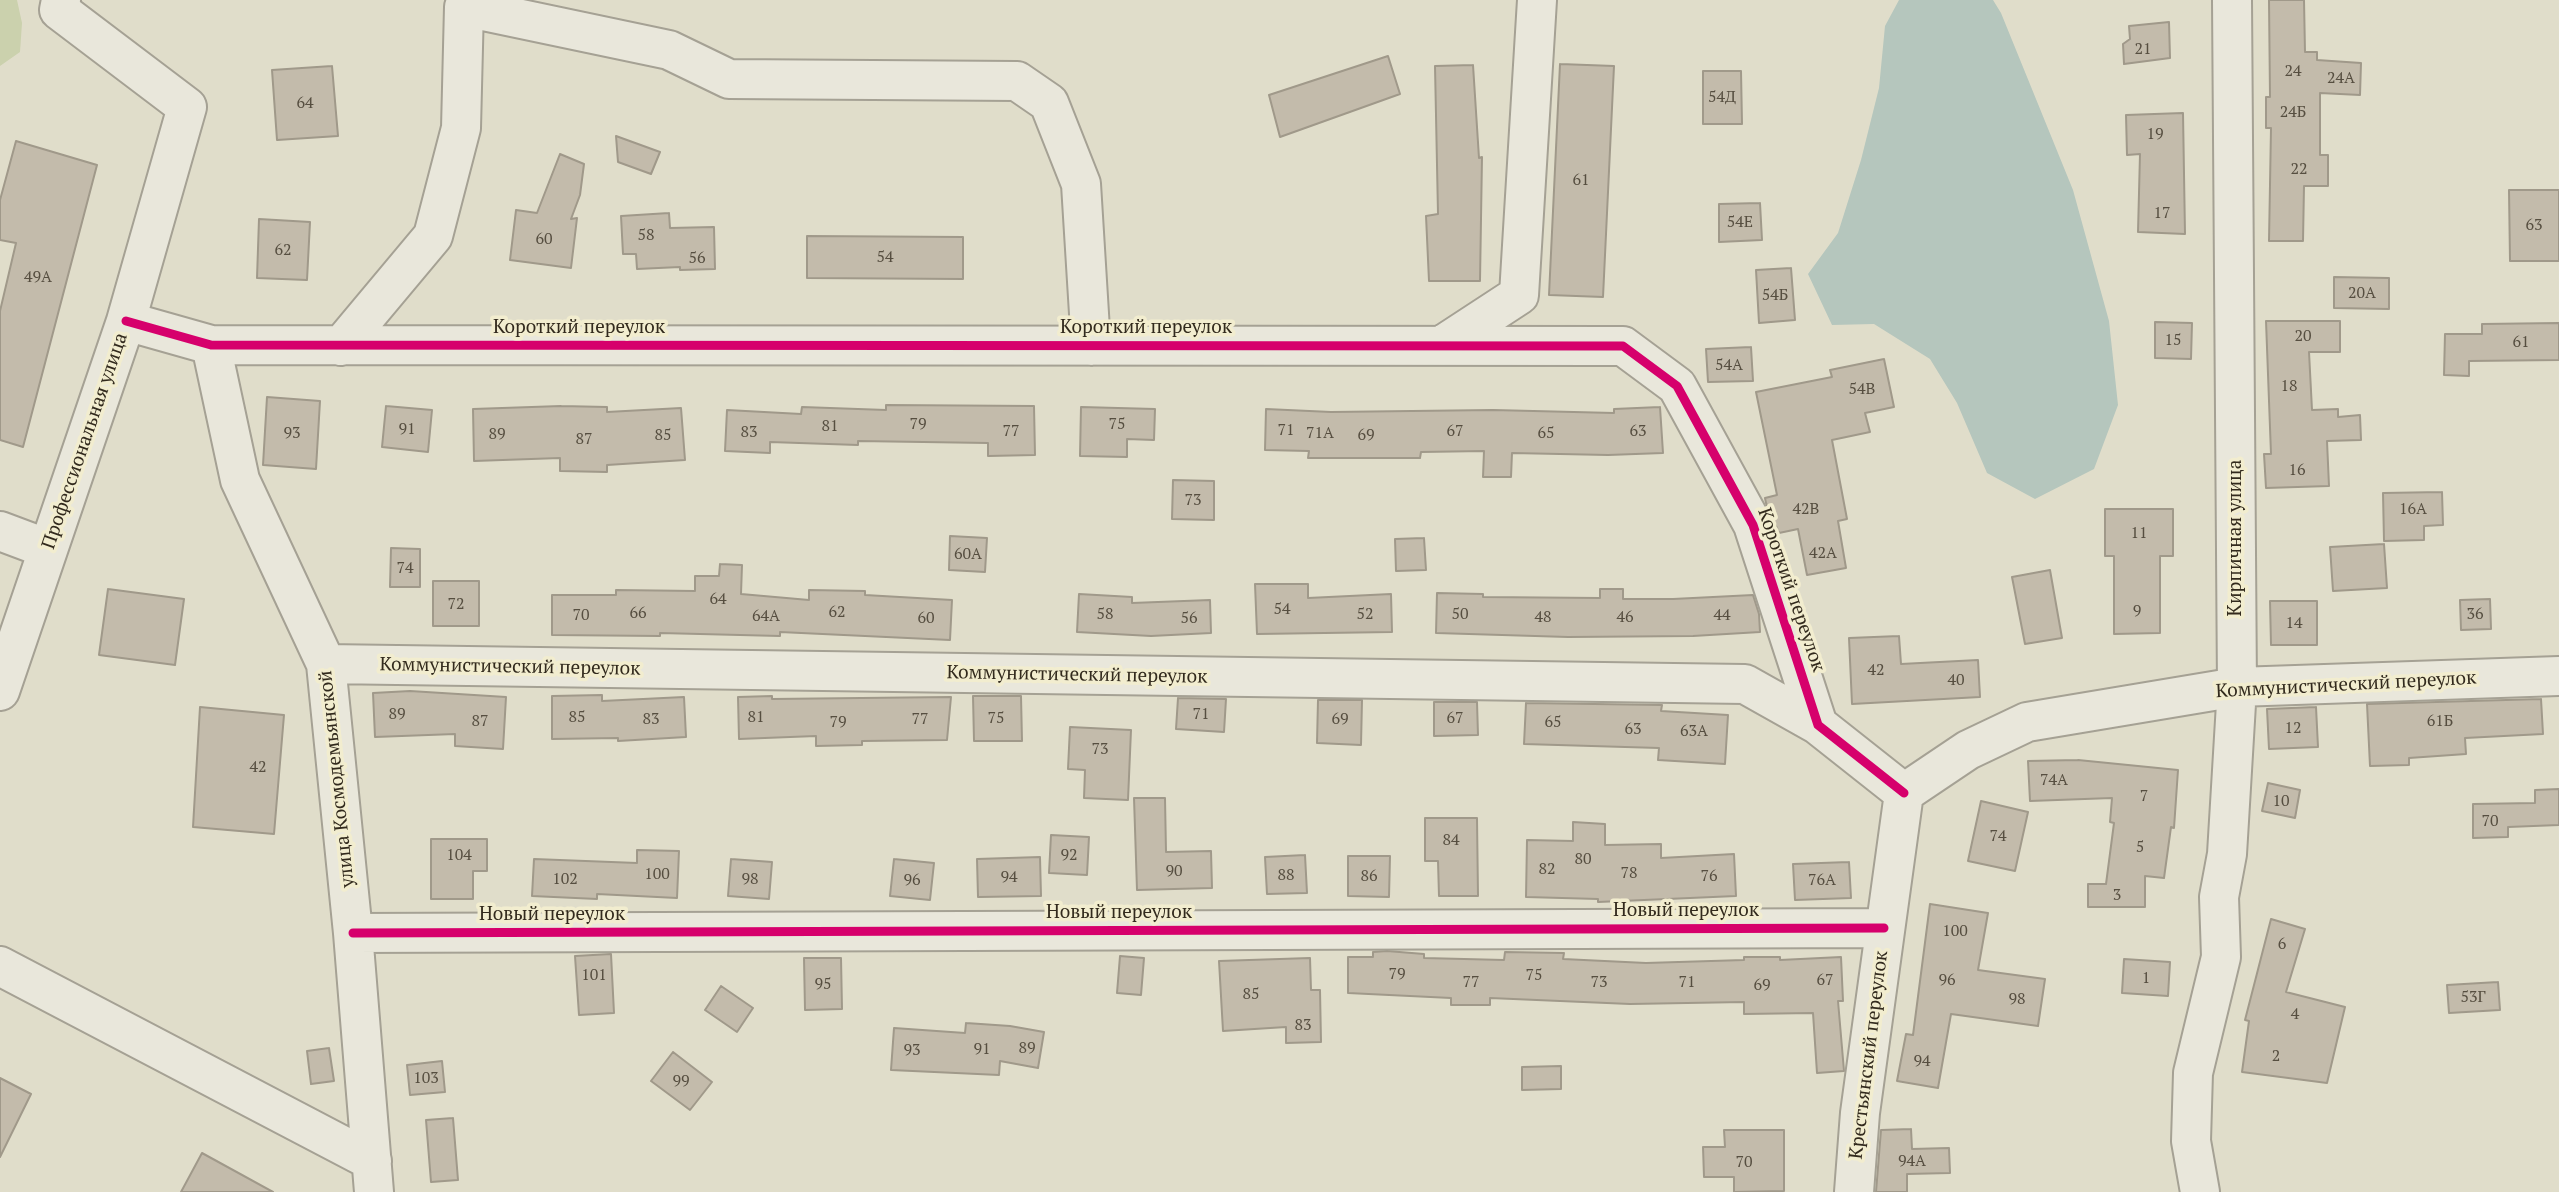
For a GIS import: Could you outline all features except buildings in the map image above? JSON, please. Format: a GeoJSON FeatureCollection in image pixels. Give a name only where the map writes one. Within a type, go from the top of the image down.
{"type":"FeatureCollection","features":[{"type":"Feature","properties":{"kind":"street","name":"Профессиональная улица"},"geometry":{"type":"LineString","coordinates":[[0,691],[126,321],[187,107],[59,10],[61,0]]}},
{"type":"Feature","properties":{"kind":"street"},"geometry":{"type":"LineString","coordinates":[[1441,346],[1520,295],[1537,0]]}},
{"type":"Feature","properties":{"kind":"street","name":"Кирпичная улица"},"geometry":{"type":"LineString","coordinates":[[2200,1192],[2190,1141],[2193,1073],[2221,957],[2219,897],[2227,853],[2237,687],[2232,0]]}},
{"type":"Feature","properties":{"kind":"street"},"geometry":{"type":"LineString","coordinates":[[341,346],[433,236],[461,128],[464,6],[668,50],[729,79],[1017,81],[1049,103],[1081,184],[1091,346]]}},
{"type":"Feature","properties":{"kind":"street","name":"Короткий переулок"},"geometry":{"type":"LineString","coordinates":[[126,321],[211,345],[1623,346],[1677,386],[1753,525],[1818,725]]}},
{"type":"Feature","properties":{"kind":"street","name":"улица Космодемьянской"},"geometry":{"type":"LineString","coordinates":[[211,345],[240,480],[326,664],[353,933],[373,1176]]}},
{"type":"Feature","properties":{"kind":"street"},"geometry":{"type":"LineString","coordinates":[[0,531],[48,549]]}},
{"type":"Feature","properties":{"kind":"street","name":"Коммунистический переулок"},"geometry":{"type":"LineString","coordinates":[[326,664],[1745,684],[1818,725]]}},
{"type":"Feature","properties":{"kind":"street","name":"Коммунистический переулок"},"geometry":{"type":"LineString","coordinates":[[1904,793],[1968,750],[2027,722],[2237,687],[2559,676]]}},
{"type":"Feature","properties":{"kind":"street"},"geometry":{"type":"LineString","coordinates":[[1818,725],[1904,793]]}},
{"type":"Feature","properties":{"kind":"street","name":"Крестьянский переулок"},"geometry":{"type":"LineString","coordinates":[[1854,1192],[1860,1113],[1904,793]]}},
{"type":"Feature","properties":{"kind":"street","name":"Новый переулок"},"geometry":{"type":"LineString","coordinates":[[353,933],[1884,928]]}},
{"type":"Feature","properties":{"kind":"street"},"geometry":{"type":"LineString","coordinates":[[0,966],[373,1176]]}},
{"type":"Feature","properties":{"kind":"green space"},"geometry":{"type":"Polygon","coordinates":[[[0,0],[17,0],[22,23],[20,52],[0,66],[0,0]]]}},
{"type":"Feature","properties":{"kind":"shaded area"},"geometry":{"type":"Polygon","coordinates":[[[1899,0],[1993,0],[2001,13],[2073,190],[2109,321],[2118,405],[2094,469],[2035,499],[1987,473],[1957,403],[1930,359],[1874,324],[1832,325],[1808,274],[1838,233],[1861,160],[1879,88],[1885,26],[1899,0]]]}},
{"type":"Feature","properties":{"kind":"cycle path"},"geometry":{"type":"LineString","coordinates":[[126,321],[211,345],[1623,346],[1677,386],[1753,525],[1818,725],[1904,793]]}},
{"type":"Feature","properties":{"kind":"cycle path"},"geometry":{"type":"LineString","coordinates":[[353,933],[1884,928]]}}]}
